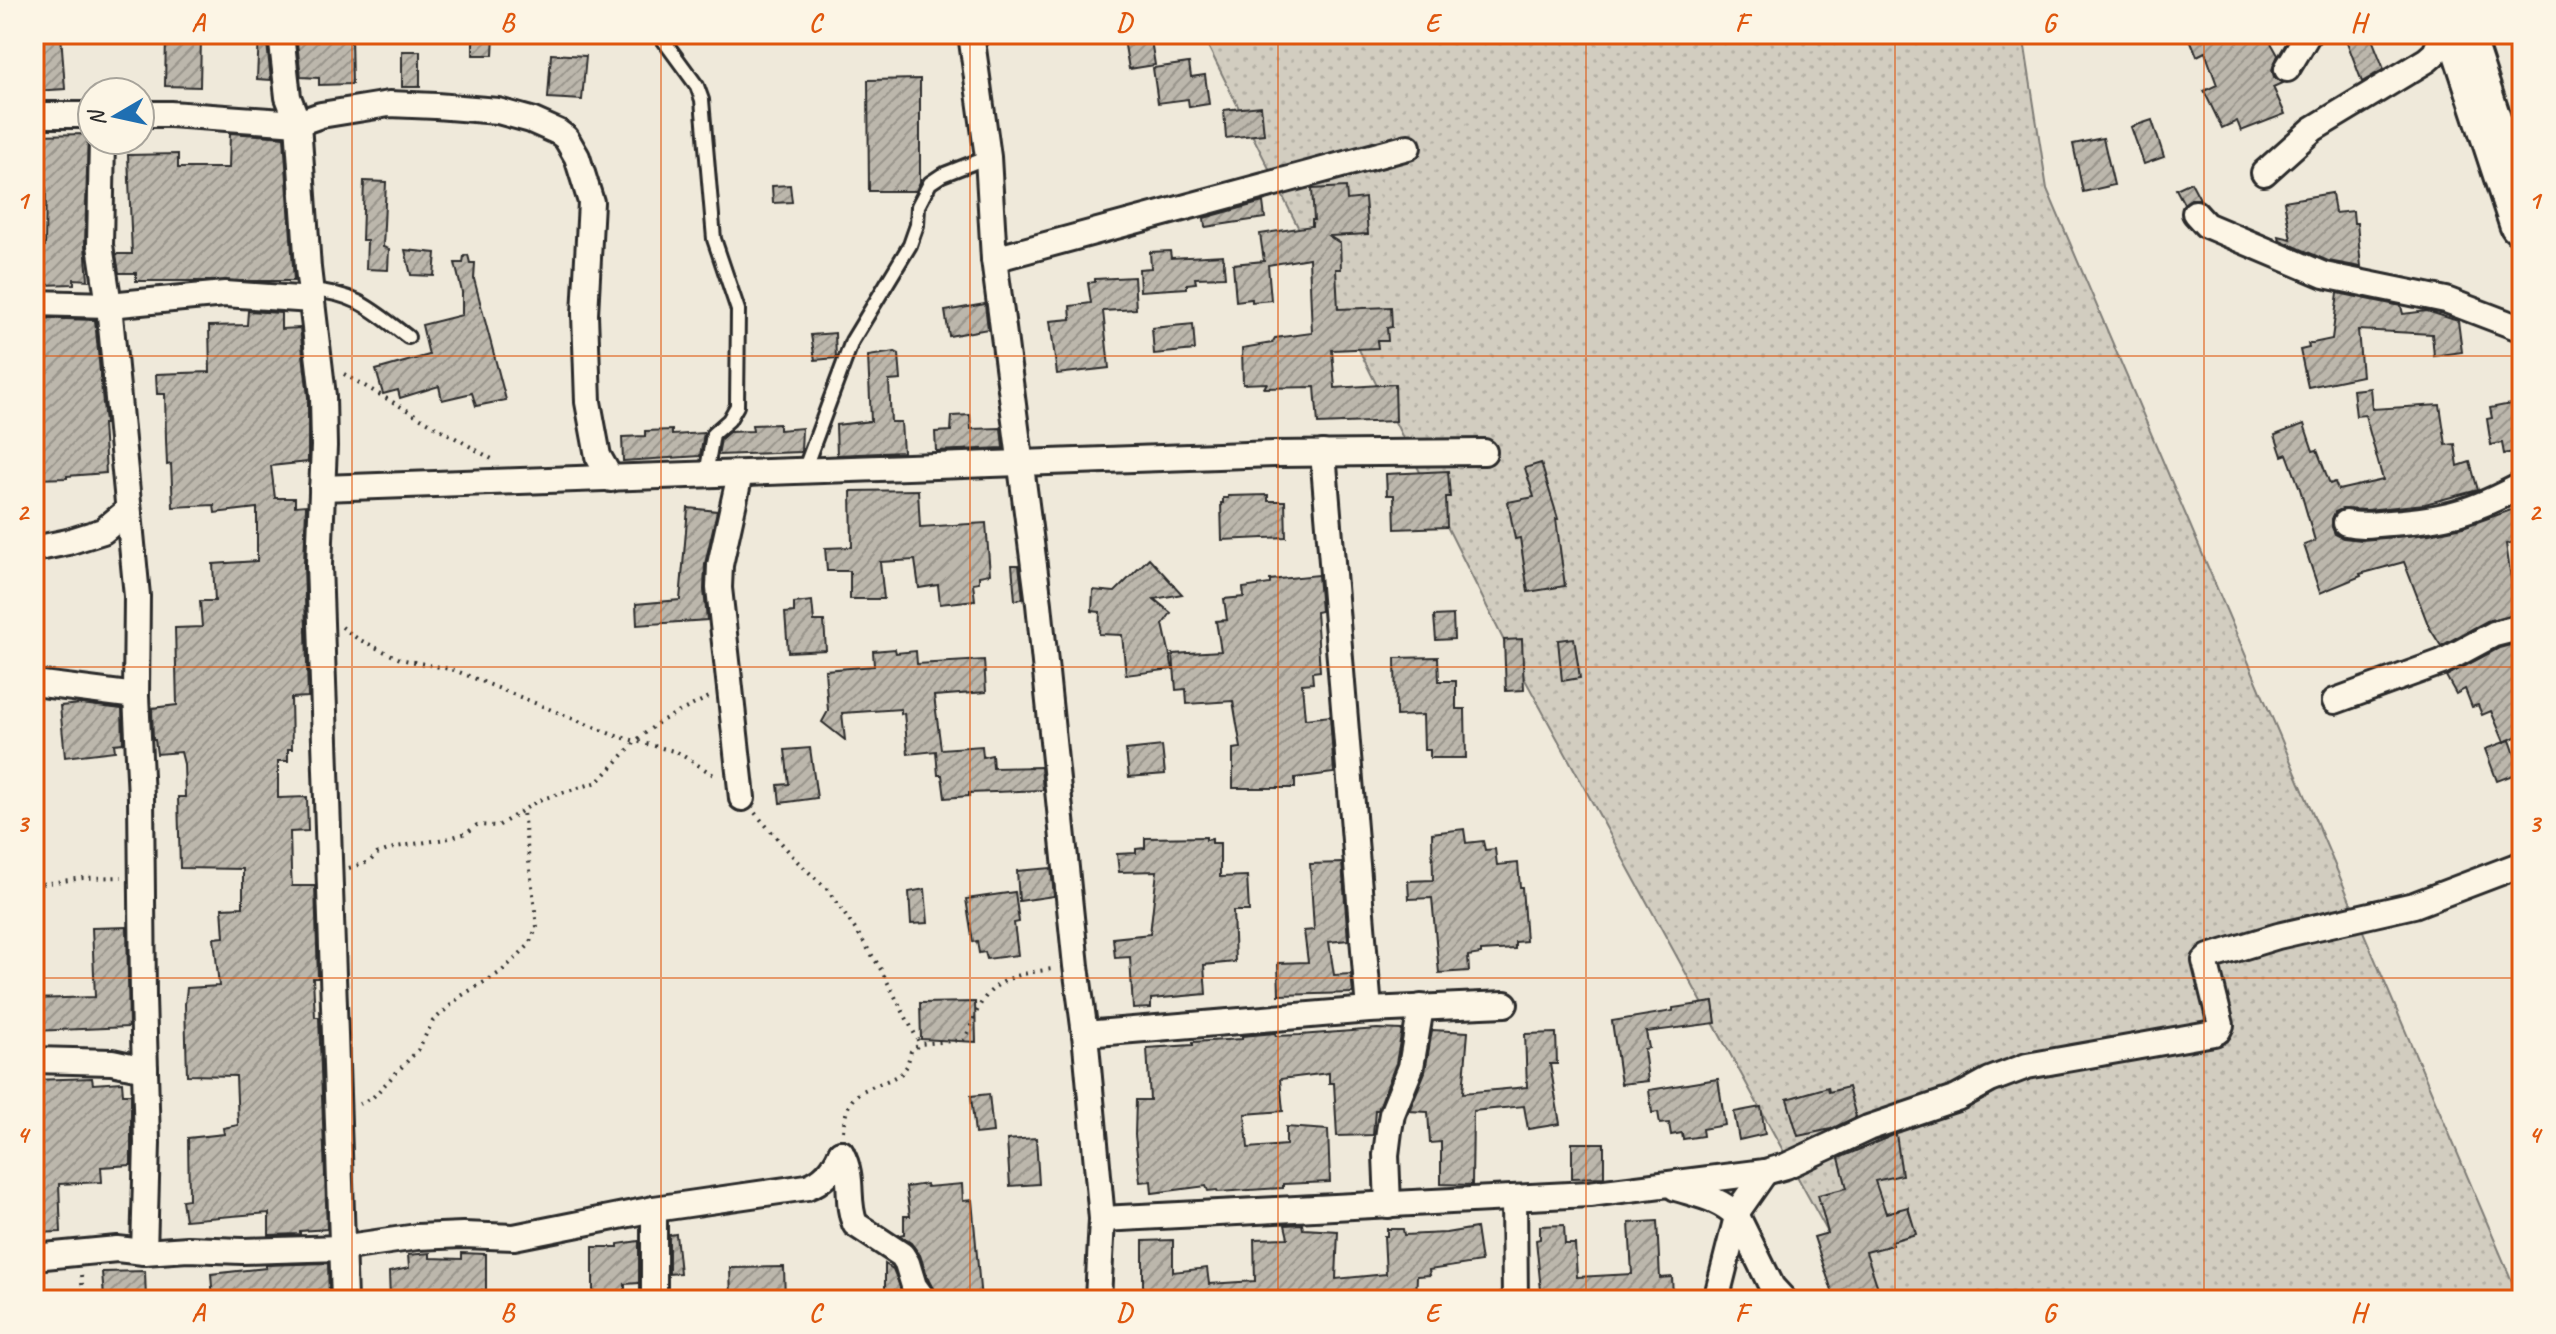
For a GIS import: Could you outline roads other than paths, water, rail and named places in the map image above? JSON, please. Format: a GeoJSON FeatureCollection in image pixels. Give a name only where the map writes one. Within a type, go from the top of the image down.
{"type":"FeatureCollection","features":[{"type":"Feature","properties":{"kind":"highway"},"geometry":{"type":"LineString","coordinates":[[2460,34],[2522,223]]}},
{"type":"Feature","properties":{"kind":"street"},"geometry":{"type":"LineString","coordinates":[[281,34],[288,97],[298,123],[323,396],[319,564],[344,1300]]}},
{"type":"Feature","properties":{"kind":"street"},"geometry":{"type":"LineString","coordinates":[[971,34],[988,157],[994,259],[1039,604],[1085,1034],[1102,1219],[1098,1300]]}},
{"type":"Feature","properties":{"kind":"street"},"geometry":{"type":"LineString","coordinates":[[2287,69],[2308,34]]}},
{"type":"Feature","properties":{"kind":"street"},"geometry":{"type":"LineString","coordinates":[[2264,173],[2318,125],[2427,60],[2435,53],[2443,34]]}},
{"type":"Feature","properties":{"kind":"street"},"geometry":{"type":"LineString","coordinates":[[156,114],[298,123],[321,115],[389,104],[436,106],[498,111],[548,127],[566,138],[577,157],[591,202],[585,314],[588,402],[598,456],[611,479]]}},
{"type":"Feature","properties":{"kind":"street"},"geometry":{"type":"LineString","coordinates":[[34,115],[76,115]]}},
{"type":"Feature","properties":{"kind":"street"},"geometry":{"type":"LineString","coordinates":[[994,259],[1408,147]]}},
{"type":"Feature","properties":{"kind":"street"},"geometry":{"type":"LineString","coordinates":[[102,156],[100,245],[109,305],[137,596],[136,696],[141,797],[147,1143],[144,1252]]}},
{"type":"Feature","properties":{"kind":"street"},"geometry":{"type":"LineString","coordinates":[[2195,213],[2206,225],[2324,275],[2461,304],[2522,329]]}},
{"type":"Feature","properties":{"kind":"street"},"geometry":{"type":"LineString","coordinates":[[34,303],[109,305],[225,294],[312,295]]}},
{"type":"Feature","properties":{"kind":"street"},"geometry":{"type":"LineString","coordinates":[[322,488],[803,473],[1020,462],[1323,453],[1484,452]]}},
{"type":"Feature","properties":{"kind":"street"},"geometry":{"type":"LineString","coordinates":[[1323,453],[1369,1010]]}},
{"type":"Feature","properties":{"kind":"street"},"geometry":{"type":"LineString","coordinates":[[740,474],[720,565],[720,610],[742,798]]}},
{"type":"Feature","properties":{"kind":"street"},"geometry":{"type":"LineString","coordinates":[[2346,523],[2369,525],[2446,518],[2522,485]]}},
{"type":"Feature","properties":{"kind":"street"},"geometry":{"type":"LineString","coordinates":[[34,549],[103,531],[127,511]]}},
{"type":"Feature","properties":{"kind":"street"},"geometry":{"type":"LineString","coordinates":[[2335,701],[2442,662],[2494,634],[2522,627]]}},
{"type":"Feature","properties":{"kind":"street"},"geometry":{"type":"LineString","coordinates":[[34,683],[136,696]]}},
{"type":"Feature","properties":{"kind":"street"},"geometry":{"type":"LineString","coordinates":[[1102,1219],[1589,1194],[1729,1179],[1765,1172],[1786,1166],[1868,1128],[1957,1098],[1990,1080],[2027,1066],[2214,1033],[2221,1025],[2206,971],[2205,961],[2209,957],[2278,936],[2414,905],[2522,864]]}},
{"type":"Feature","properties":{"kind":"street"},"geometry":{"type":"LineString","coordinates":[[1085,1034],[1369,1010],[1505,1004]]}},
{"type":"Feature","properties":{"kind":"street"},"geometry":{"type":"LineString","coordinates":[[1388,1205],[1386,1155],[1389,1131],[1392,1114],[1411,1067],[1421,1007]]}},
{"type":"Feature","properties":{"kind":"street"},"geometry":{"type":"LineString","coordinates":[[34,1060],[112,1062],[145,1069]]}},
{"type":"Feature","properties":{"kind":"street"},"geometry":{"type":"LineString","coordinates":[[34,1257],[117,1249],[144,1252],[188,1249],[242,1251],[341,1248],[417,1237],[514,1237],[654,1209],[807,1187],[833,1169],[841,1153],[850,1173],[855,1224],[902,1255],[914,1286],[924,1300]]}},
{"type":"Feature","properties":{"kind":"street"},"geometry":{"type":"LineString","coordinates":[[1716,1300],[1737,1216],[1743,1202],[1765,1172]]}},
{"type":"Feature","properties":{"kind":"street"},"geometry":{"type":"LineString","coordinates":[[1662,1184],[1724,1204],[1737,1216],[1772,1287],[1784,1300]]}},
{"type":"Feature","properties":{"kind":"street"},"geometry":{"type":"LineString","coordinates":[[1514,1198],[1515,1300]]}},
{"type":"Feature","properties":{"kind":"street"},"geometry":{"type":"LineString","coordinates":[[654,1209],[654,1300]]}},
{"type":"Feature","properties":{"kind":"lane"},"geometry":{"type":"LineString","coordinates":[[659,34],[697,86],[702,100],[714,239],[738,310],[737,406],[729,420],[713,434],[706,475]]}},
{"type":"Feature","properties":{"kind":"lane"},"geometry":{"type":"LineString","coordinates":[[803,473],[852,341],[910,245],[917,225],[918,206],[930,183],[988,157]]}},
{"type":"Feature","properties":{"kind":"lane"},"geometry":{"type":"LineString","coordinates":[[312,295],[338,292],[355,299],[408,337]]}}]}
